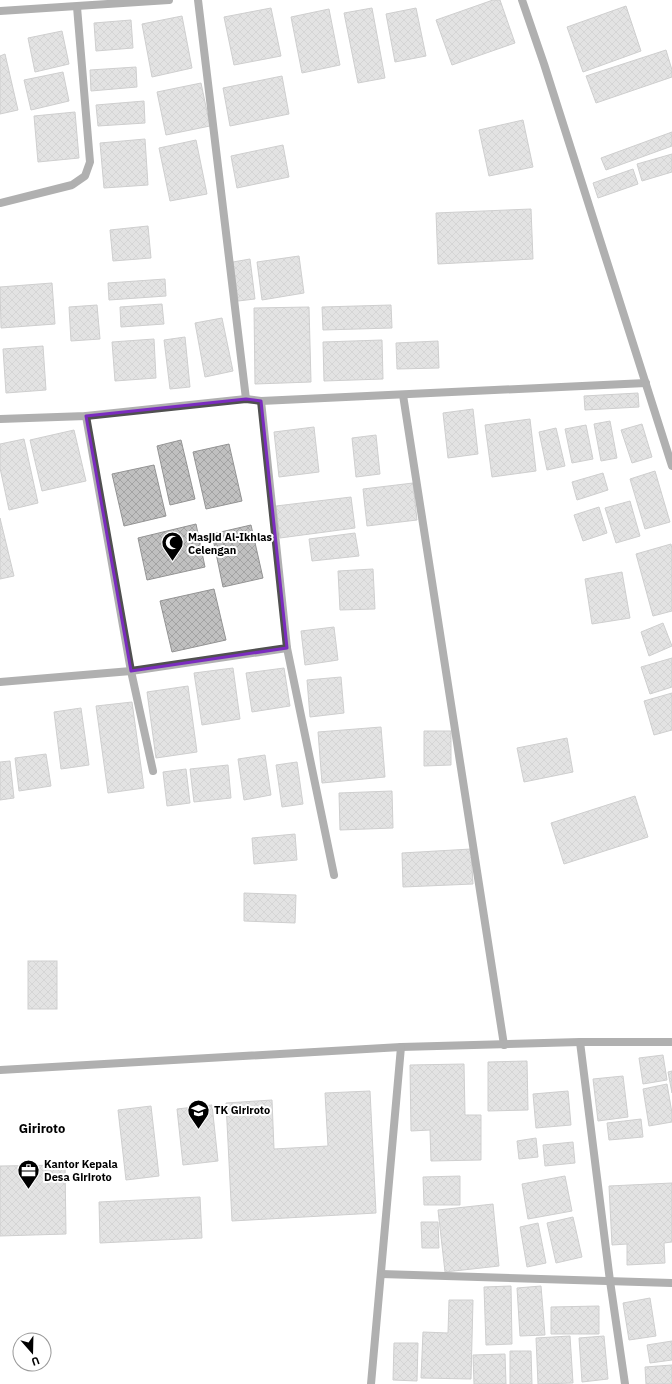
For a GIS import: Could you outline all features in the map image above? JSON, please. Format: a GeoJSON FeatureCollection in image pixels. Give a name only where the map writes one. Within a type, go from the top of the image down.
{"type":"FeatureCollection","features":[{"type":"Feature","properties":{"kind":"street"},"geometry":{"type":"LineString","coordinates":[[0,11],[169,0]]}},
{"type":"Feature","properties":{"kind":"street"},"geometry":{"type":"LineString","coordinates":[[198,0],[246,399]]}},
{"type":"Feature","properties":{"kind":"street"},"geometry":{"type":"LineString","coordinates":[[522,0],[547,71],[672,466]]}},
{"type":"Feature","properties":{"kind":"street"},"geometry":{"type":"LineString","coordinates":[[0,202],[72,185],[84,176],[90,162],[76,7]]}},
{"type":"Feature","properties":{"kind":"street"},"geometry":{"type":"LineString","coordinates":[[0,419],[86,416],[246,399],[261,401],[646,383]]}},
{"type":"Feature","properties":{"kind":"street"},"geometry":{"type":"LineString","coordinates":[[403,395],[504,1045]]}},
{"type":"Feature","properties":{"kind":"street"},"geometry":{"type":"LineString","coordinates":[[261,401],[287,648],[334,875]]}},
{"type":"Feature","properties":{"kind":"street"},"geometry":{"type":"LineString","coordinates":[[86,416],[131,671],[153,771]]}},
{"type":"Feature","properties":{"kind":"street"},"geometry":{"type":"LineString","coordinates":[[0,682],[131,671],[287,648]]}},
{"type":"Feature","properties":{"kind":"street"},"geometry":{"type":"LineString","coordinates":[[580,1042],[610,1281],[625,1384]]}},
{"type":"Feature","properties":{"kind":"street"},"geometry":{"type":"LineString","coordinates":[[0,1070],[401,1047],[580,1042],[672,1042]]}},
{"type":"Feature","properties":{"kind":"street"},"geometry":{"type":"LineString","coordinates":[[371,1384],[401,1047]]}},
{"type":"Feature","properties":{"kind":"street"},"geometry":{"type":"LineString","coordinates":[[381,1274],[672,1283]]}},
{"type":"Feature","properties":{"kind":"highlighted area"},"geometry":{"type":"Polygon","coordinates":[[[246,399],[261,401],[287,648],[131,671],[86,416],[246,399]]]}},
{"type":"Feature","properties":{"kind":"building"},"geometry":{"type":"Polygon","coordinates":[[[493,0],[500,0],[515,43],[452,65],[436,20],[493,0]]]}},
{"type":"Feature","properties":{"kind":"building"},"geometry":{"type":"Polygon","coordinates":[[[626,6],[641,51],[583,72],[567,27],[626,6]]]}},
{"type":"Feature","properties":{"kind":"building"},"geometry":{"type":"Polygon","coordinates":[[[271,8],[281,56],[234,65],[224,17],[271,8]]]}},
{"type":"Feature","properties":{"kind":"building"},"geometry":{"type":"Polygon","coordinates":[[[372,8],[385,78],[358,83],[344,13],[372,8]]]}},
{"type":"Feature","properties":{"kind":"building"},"geometry":{"type":"Polygon","coordinates":[[[416,8],[426,56],[395,62],[386,14],[416,8]]]}},
{"type":"Feature","properties":{"kind":"building"},"geometry":{"type":"Polygon","coordinates":[[[329,9],[340,65],[302,73],[291,17],[329,9]]]}},
{"type":"Feature","properties":{"kind":"building"},"geometry":{"type":"Polygon","coordinates":[[[182,16],[192,68],[152,77],[142,24],[182,16]]]}},
{"type":"Feature","properties":{"kind":"building"},"geometry":{"type":"Polygon","coordinates":[[[131,20],[133,48],[96,51],[94,23],[131,20]]]}},
{"type":"Feature","properties":{"kind":"building"},"geometry":{"type":"Polygon","coordinates":[[[62,31],[69,64],[35,72],[28,38],[62,31]]]}},
{"type":"Feature","properties":{"kind":"building"},"geometry":{"type":"Polygon","coordinates":[[[666,50],[672,70],[672,77],[596,103],[586,76],[666,50]]]}},
{"type":"Feature","properties":{"kind":"building"},"geometry":{"type":"Polygon","coordinates":[[[5,54],[18,110],[0,114],[0,56],[5,54]]]}},
{"type":"Feature","properties":{"kind":"building"},"geometry":{"type":"Polygon","coordinates":[[[136,67],[137,87],[91,91],[90,70],[136,67]]]}},
{"type":"Feature","properties":{"kind":"building"},"geometry":{"type":"Polygon","coordinates":[[[63,72],[69,101],[31,110],[24,80],[63,72]]]}},
{"type":"Feature","properties":{"kind":"building"},"geometry":{"type":"Polygon","coordinates":[[[282,76],[289,114],[230,126],[223,88],[282,76]]]}},
{"type":"Feature","properties":{"kind":"building"},"geometry":{"type":"Polygon","coordinates":[[[201,83],[210,126],[166,135],[157,92],[201,83]]]}},
{"type":"Feature","properties":{"kind":"building"},"geometry":{"type":"Polygon","coordinates":[[[144,101],[145,123],[98,126],[96,105],[144,101]]]}},
{"type":"Feature","properties":{"kind":"building"},"geometry":{"type":"Polygon","coordinates":[[[75,112],[79,158],[38,162],[34,116],[75,112]]]}},
{"type":"Feature","properties":{"kind":"building"},"geometry":{"type":"Polygon","coordinates":[[[523,120],[533,167],[489,176],[479,130],[523,120]]]}},
{"type":"Feature","properties":{"kind":"building"},"geometry":{"type":"Polygon","coordinates":[[[672,132],[672,146],[606,170],[601,158],[672,132]]]}},
{"type":"Feature","properties":{"kind":"building"},"geometry":{"type":"Polygon","coordinates":[[[145,139],[148,185],[104,188],[100,143],[145,139]]]}},
{"type":"Feature","properties":{"kind":"building"},"geometry":{"type":"Polygon","coordinates":[[[196,140],[207,194],[170,201],[159,148],[196,140]]]}},
{"type":"Feature","properties":{"kind":"building"},"geometry":{"type":"Polygon","coordinates":[[[283,145],[289,177],[237,188],[231,156],[283,145]]]}},
{"type":"Feature","properties":{"kind":"building"},"geometry":{"type":"Polygon","coordinates":[[[672,154],[672,172],[642,181],[637,164],[672,154]]]}},
{"type":"Feature","properties":{"kind":"building"},"geometry":{"type":"Polygon","coordinates":[[[633,169],[638,184],[598,198],[593,183],[633,169]]]}},
{"type":"Feature","properties":{"kind":"building"},"geometry":{"type":"Polygon","coordinates":[[[531,209],[533,259],[438,264],[436,213],[531,209]]]}},
{"type":"Feature","properties":{"kind":"building"},"geometry":{"type":"Polygon","coordinates":[[[148,226],[151,258],[113,261],[110,230],[148,226]]]}},
{"type":"Feature","properties":{"kind":"building"},"geometry":{"type":"Polygon","coordinates":[[[299,256],[304,293],[262,300],[257,262],[299,256]]]}},
{"type":"Feature","properties":{"kind":"building"},"geometry":{"type":"Polygon","coordinates":[[[250,259],[255,299],[238,301],[233,262],[250,259]]]}},
{"type":"Feature","properties":{"kind":"building"},"geometry":{"type":"Polygon","coordinates":[[[165,279],[166,296],[109,300],[108,283],[165,279]]]}},
{"type":"Feature","properties":{"kind":"building"},"geometry":{"type":"Polygon","coordinates":[[[52,283],[55,324],[1,328],[0,287],[52,283]]]}},
{"type":"Feature","properties":{"kind":"building"},"geometry":{"type":"Polygon","coordinates":[[[162,304],[164,324],[121,327],[120,307],[162,304]]]}},
{"type":"Feature","properties":{"kind":"building"},"geometry":{"type":"Polygon","coordinates":[[[97,305],[100,339],[71,341],[69,307],[97,305]]]}},
{"type":"Feature","properties":{"kind":"building"},"geometry":{"type":"Polygon","coordinates":[[[391,305],[392,328],[323,330],[322,307],[391,305]]]}},
{"type":"Feature","properties":{"kind":"building"},"geometry":{"type":"Polygon","coordinates":[[[309,307],[311,382],[255,384],[254,308],[309,307]]]}},
{"type":"Feature","properties":{"kind":"building"},"geometry":{"type":"Polygon","coordinates":[[[222,318],[233,371],[205,377],[195,323],[222,318]]]}},
{"type":"Feature","properties":{"kind":"building"},"geometry":{"type":"Polygon","coordinates":[[[185,337],[190,387],[170,389],[164,340],[185,337]]]}},
{"type":"Feature","properties":{"kind":"building"},"geometry":{"type":"Polygon","coordinates":[[[154,339],[156,378],[115,381],[112,342],[154,339]]]}},
{"type":"Feature","properties":{"kind":"building"},"geometry":{"type":"Polygon","coordinates":[[[382,340],[383,379],[324,381],[323,342],[382,340]]]}},
{"type":"Feature","properties":{"kind":"building"},"geometry":{"type":"Polygon","coordinates":[[[438,341],[439,368],[397,369],[396,343],[438,341]]]}},
{"type":"Feature","properties":{"kind":"building"},"geometry":{"type":"Polygon","coordinates":[[[43,346],[46,390],[6,393],[3,349],[43,346]]]}},
{"type":"Feature","properties":{"kind":"building"},"geometry":{"type":"Polygon","coordinates":[[[638,393],[639,407],[585,410],[584,396],[638,393]]]}},
{"type":"Feature","properties":{"kind":"building"},"geometry":{"type":"Polygon","coordinates":[[[473,409],[478,454],[448,458],[443,413],[473,409]]]}},
{"type":"Feature","properties":{"kind":"building"},"geometry":{"type":"Polygon","coordinates":[[[530,419],[536,471],[492,477],[485,425],[530,419]]]}},
{"type":"Feature","properties":{"kind":"building"},"geometry":{"type":"Polygon","coordinates":[[[610,421],[617,458],[601,461],[594,424],[610,421]]]}},
{"type":"Feature","properties":{"kind":"building"},"geometry":{"type":"Polygon","coordinates":[[[642,424],[652,457],[632,463],[621,430],[642,424]]]}},
{"type":"Feature","properties":{"kind":"building"},"geometry":{"type":"Polygon","coordinates":[[[586,425],[593,459],[572,463],[565,429],[586,425]]]}},
{"type":"Feature","properties":{"kind":"building"},"geometry":{"type":"Polygon","coordinates":[[[314,427],[319,472],[279,477],[274,432],[314,427]]]}},
{"type":"Feature","properties":{"kind":"building"},"geometry":{"type":"Polygon","coordinates":[[[556,428],[565,466],[547,470],[539,432],[556,428]]]}},
{"type":"Feature","properties":{"kind":"building"},"geometry":{"type":"Polygon","coordinates":[[[74,430],[86,481],[42,491],[30,440],[74,430]]]}},
{"type":"Feature","properties":{"kind":"building"},"geometry":{"type":"Polygon","coordinates":[[[376,435],[380,474],[356,477],[352,438],[376,435]]]}},
{"type":"Feature","properties":{"kind":"building"},"geometry":{"type":"Polygon","coordinates":[[[24,439],[38,503],[9,510],[0,468],[0,444],[24,439]]]}},
{"type":"Feature","properties":{"kind":"building"},"geometry":{"type":"Polygon","coordinates":[[[181,440],[195,499],[170,505],[157,446],[181,440]]]}},
{"type":"Feature","properties":{"kind":"building"},"geometry":{"type":"Polygon","coordinates":[[[229,444],[242,501],[206,509],[193,452],[229,444]]]}},
{"type":"Feature","properties":{"kind":"building"},"geometry":{"type":"Polygon","coordinates":[[[154,465],[166,516],[124,526],[112,474],[154,465]]]}},
{"type":"Feature","properties":{"kind":"building"},"geometry":{"type":"Polygon","coordinates":[[[655,471],[670,522],[645,529],[630,479],[655,471]]]}},
{"type":"Feature","properties":{"kind":"building"},"geometry":{"type":"Polygon","coordinates":[[[603,473],[608,490],[577,500],[572,482],[603,473]]]}},
{"type":"Feature","properties":{"kind":"building"},"geometry":{"type":"Polygon","coordinates":[[[413,483],[417,520],[367,526],[363,489],[413,483]]]}},
{"type":"Feature","properties":{"kind":"building"},"geometry":{"type":"Polygon","coordinates":[[[351,497],[355,528],[280,538],[276,506],[351,497]]]}},
{"type":"Feature","properties":{"kind":"building"},"geometry":{"type":"Polygon","coordinates":[[[630,501],[640,536],[616,543],[605,508],[630,501]]]}},
{"type":"Feature","properties":{"kind":"building"},"geometry":{"type":"Polygon","coordinates":[[[599,507],[607,533],[583,541],[574,515],[599,507]]]}},
{"type":"Feature","properties":{"kind":"building"},"geometry":{"type":"Polygon","coordinates":[[[0,518],[14,576],[0,579],[0,518]]]}},
{"type":"Feature","properties":{"kind":"building"},"geometry":{"type":"Polygon","coordinates":[[[196,524],[205,567],[147,580],[138,538],[196,524]]]}},
{"type":"Feature","properties":{"kind":"building"},"geometry":{"type":"Polygon","coordinates":[[[251,525],[263,578],[223,587],[212,534],[251,525]]]}},
{"type":"Feature","properties":{"kind":"building"},"geometry":{"type":"Polygon","coordinates":[[[355,533],[359,556],[312,561],[309,539],[355,533]]]}},
{"type":"Feature","properties":{"kind":"building"},"geometry":{"type":"Polygon","coordinates":[[[671,544],[672,611],[653,616],[636,554],[671,544]]]}},
{"type":"Feature","properties":{"kind":"building"},"geometry":{"type":"Polygon","coordinates":[[[373,569],[375,609],[340,610],[338,571],[373,569]]]}},
{"type":"Feature","properties":{"kind":"building"},"geometry":{"type":"Polygon","coordinates":[[[622,572],[630,618],[592,624],[585,579],[622,572]]]}},
{"type":"Feature","properties":{"kind":"building"},"geometry":{"type":"Polygon","coordinates":[[[214,589],[226,640],[172,652],[160,601],[214,589]]]}},
{"type":"Feature","properties":{"kind":"building"},"geometry":{"type":"Polygon","coordinates":[[[663,623],[672,646],[649,656],[641,632],[663,623]]]}},
{"type":"Feature","properties":{"kind":"building"},"geometry":{"type":"Polygon","coordinates":[[[334,627],[338,660],[305,665],[301,631],[334,627]]]}},
{"type":"Feature","properties":{"kind":"building"},"geometry":{"type":"Polygon","coordinates":[[[672,658],[672,687],[650,694],[641,667],[672,658]]]}},
{"type":"Feature","properties":{"kind":"building"},"geometry":{"type":"Polygon","coordinates":[[[233,668],[240,719],[202,725],[194,673],[233,668]]]}},
{"type":"Feature","properties":{"kind":"building"},"geometry":{"type":"Polygon","coordinates":[[[284,668],[290,706],[252,712],[246,673],[284,668]]]}},
{"type":"Feature","properties":{"kind":"building"},"geometry":{"type":"Polygon","coordinates":[[[341,677],[344,713],[310,717],[307,680],[341,677]]]}},
{"type":"Feature","properties":{"kind":"building"},"geometry":{"type":"Polygon","coordinates":[[[188,686],[197,752],[156,758],[147,692],[188,686]]]}},
{"type":"Feature","properties":{"kind":"building"},"geometry":{"type":"Polygon","coordinates":[[[672,693],[672,730],[654,735],[644,701],[672,693]]]}},
{"type":"Feature","properties":{"kind":"building"},"geometry":{"type":"Polygon","coordinates":[[[132,702],[144,788],[108,793],[96,706],[132,702]]]}},
{"type":"Feature","properties":{"kind":"building"},"geometry":{"type":"Polygon","coordinates":[[[81,708],[89,765],[61,769],[54,712],[81,708]]]}},
{"type":"Feature","properties":{"kind":"building"},"geometry":{"type":"Polygon","coordinates":[[[381,727],[385,777],[322,783],[318,732],[381,727]]]}},
{"type":"Feature","properties":{"kind":"building"},"geometry":{"type":"Polygon","coordinates":[[[424,731],[451,731],[451,765],[424,766],[424,731]]]}},
{"type":"Feature","properties":{"kind":"building"},"geometry":{"type":"Polygon","coordinates":[[[567,738],[573,772],[524,782],[517,748],[567,738]]]}},
{"type":"Feature","properties":{"kind":"building"},"geometry":{"type":"Polygon","coordinates":[[[46,754],[51,786],[19,791],[15,758],[46,754]]]}},
{"type":"Feature","properties":{"kind":"building"},"geometry":{"type":"Polygon","coordinates":[[[265,755],[271,795],[244,800],[238,759],[265,755]]]}},
{"type":"Feature","properties":{"kind":"building"},"geometry":{"type":"Polygon","coordinates":[[[10,761],[14,798],[0,800],[0,762],[10,761]]]}},
{"type":"Feature","properties":{"kind":"building"},"geometry":{"type":"Polygon","coordinates":[[[297,762],[303,804],[282,807],[276,765],[297,762]]]}},
{"type":"Feature","properties":{"kind":"building"},"geometry":{"type":"Polygon","coordinates":[[[228,765],[231,798],[194,802],[190,769],[228,765]]]}},
{"type":"Feature","properties":{"kind":"building"},"geometry":{"type":"Polygon","coordinates":[[[186,769],[190,803],[167,806],[163,772],[186,769]]]}},
{"type":"Feature","properties":{"kind":"building"},"geometry":{"type":"Polygon","coordinates":[[[392,791],[393,828],[340,830],[339,793],[392,791]]]}},
{"type":"Feature","properties":{"kind":"building"},"geometry":{"type":"Polygon","coordinates":[[[635,796],[648,837],[564,864],[551,823],[635,796]]]}},
{"type":"Feature","properties":{"kind":"building"},"geometry":{"type":"Polygon","coordinates":[[[295,834],[297,860],[254,864],[252,838],[295,834]]]}},
{"type":"Feature","properties":{"kind":"building"},"geometry":{"type":"Polygon","coordinates":[[[471,849],[473,884],[403,887],[402,853],[471,849]]]}},
{"type":"Feature","properties":{"kind":"building"},"geometry":{"type":"Polygon","coordinates":[[[244,893],[296,895],[295,923],[244,921],[244,893]]]}},
{"type":"Feature","properties":{"kind":"building"},"geometry":{"type":"Polygon","coordinates":[[[28,961],[57,961],[57,1009],[28,1009],[28,961]]]}},
{"type":"Feature","properties":{"kind":"building"},"geometry":{"type":"Polygon","coordinates":[[[663,1055],[667,1080],[643,1084],[639,1058],[663,1055]]]}},
{"type":"Feature","properties":{"kind":"building"},"geometry":{"type":"Polygon","coordinates":[[[527,1061],[528,1110],[488,1111],[488,1062],[527,1061]]]}},
{"type":"Feature","properties":{"kind":"building"},"geometry":{"type":"Polygon","coordinates":[[[464,1064],[465,1115],[481,1115],[481,1160],[431,1161],[430,1130],[411,1131],[410,1065],[464,1064]]]}},
{"type":"Feature","properties":{"kind":"building"},"geometry":{"type":"Polygon","coordinates":[[[672,1071],[672,1093],[668,1072],[672,1071]]]}},
{"type":"Feature","properties":{"kind":"building"},"geometry":{"type":"Polygon","coordinates":[[[623,1076],[628,1117],[598,1121],[593,1079],[623,1076]]]}},
{"type":"Feature","properties":{"kind":"building"},"geometry":{"type":"Polygon","coordinates":[[[667,1084],[672,1122],[649,1126],[643,1089],[667,1084]]]}},
{"type":"Feature","properties":{"kind":"building"},"geometry":{"type":"Polygon","coordinates":[[[370,1091],[376,1213],[232,1221],[226,1103],[272,1100],[274,1149],[328,1146],[325,1093],[370,1091]]]}},
{"type":"Feature","properties":{"kind":"building"},"geometry":{"type":"Polygon","coordinates":[[[568,1091],[571,1125],[536,1128],[533,1094],[568,1091]]]}},
{"type":"Feature","properties":{"kind":"building"},"geometry":{"type":"Polygon","coordinates":[[[212,1105],[218,1161],[183,1165],[177,1109],[212,1105]]]}},
{"type":"Feature","properties":{"kind":"building"},"geometry":{"type":"Polygon","coordinates":[[[151,1106],[159,1176],[126,1180],[118,1110],[151,1106]]]}},
{"type":"Feature","properties":{"kind":"building"},"geometry":{"type":"Polygon","coordinates":[[[641,1119],[643,1137],[609,1140],[607,1123],[641,1119]]]}},
{"type":"Feature","properties":{"kind":"building"},"geometry":{"type":"Polygon","coordinates":[[[536,1138],[538,1157],[519,1159],[517,1141],[536,1138]]]}},
{"type":"Feature","properties":{"kind":"building"},"geometry":{"type":"Polygon","coordinates":[[[573,1142],[575,1163],[545,1166],[543,1145],[573,1142]]]}},
{"type":"Feature","properties":{"kind":"building"},"geometry":{"type":"Polygon","coordinates":[[[65,1165],[66,1234],[0,1236],[0,1166],[65,1165]]]}},
{"type":"Feature","properties":{"kind":"building"},"geometry":{"type":"Polygon","coordinates":[[[460,1176],[460,1205],[424,1205],[423,1177],[460,1176]]]}},
{"type":"Feature","properties":{"kind":"building"},"geometry":{"type":"Polygon","coordinates":[[[565,1176],[572,1211],[528,1219],[522,1184],[565,1176]]]}},
{"type":"Feature","properties":{"kind":"building"},"geometry":{"type":"Polygon","coordinates":[[[672,1183],[672,1242],[664,1243],[665,1263],[627,1265],[627,1244],[612,1245],[609,1186],[672,1183]]]}},
{"type":"Feature","properties":{"kind":"building"},"geometry":{"type":"Polygon","coordinates":[[[200,1197],[202,1238],[100,1243],[99,1202],[200,1197]]]}},
{"type":"Feature","properties":{"kind":"building"},"geometry":{"type":"Polygon","coordinates":[[[493,1204],[499,1266],[445,1272],[438,1210],[493,1204]]]}},
{"type":"Feature","properties":{"kind":"building"},"geometry":{"type":"Polygon","coordinates":[[[573,1217],[582,1257],[556,1263],[547,1223],[573,1217]]]}},
{"type":"Feature","properties":{"kind":"building"},"geometry":{"type":"Polygon","coordinates":[[[421,1222],[438,1222],[439,1248],[422,1248],[421,1222]]]}},
{"type":"Feature","properties":{"kind":"building"},"geometry":{"type":"Polygon","coordinates":[[[538,1223],[546,1263],[527,1267],[520,1227],[538,1223]]]}},
{"type":"Feature","properties":{"kind":"building"},"geometry":{"type":"Polygon","coordinates":[[[511,1286],[512,1344],[486,1345],[484,1287],[511,1286]]]}},
{"type":"Feature","properties":{"kind":"building"},"geometry":{"type":"Polygon","coordinates":[[[541,1286],[545,1335],[520,1336],[517,1288],[541,1286]]]}},
{"type":"Feature","properties":{"kind":"building"},"geometry":{"type":"Polygon","coordinates":[[[650,1298],[656,1336],[629,1340],[623,1303],[650,1298]]]}},
{"type":"Feature","properties":{"kind":"building"},"geometry":{"type":"Polygon","coordinates":[[[449,1300],[473,1300],[471,1379],[421,1378],[423,1332],[448,1333],[449,1300]]]}},
{"type":"Feature","properties":{"kind":"building"},"geometry":{"type":"Polygon","coordinates":[[[599,1306],[599,1334],[551,1334],[551,1307],[599,1306]]]}},
{"type":"Feature","properties":{"kind":"building"},"geometry":{"type":"Polygon","coordinates":[[[570,1336],[573,1383],[538,1384],[536,1338],[570,1336]]]}},
{"type":"Feature","properties":{"kind":"building"},"geometry":{"type":"Polygon","coordinates":[[[604,1336],[608,1379],[582,1382],[579,1338],[604,1336]]]}},
{"type":"Feature","properties":{"kind":"building"},"geometry":{"type":"Polygon","coordinates":[[[672,1341],[672,1360],[650,1363],[647,1345],[672,1341]]]}},
{"type":"Feature","properties":{"kind":"building"},"geometry":{"type":"Polygon","coordinates":[[[394,1343],[418,1343],[417,1381],[393,1380],[394,1343]]]}},
{"type":"Feature","properties":{"kind":"building"},"geometry":{"type":"Polygon","coordinates":[[[510,1351],[531,1351],[532,1384],[510,1384],[510,1351]]]}},
{"type":"Feature","properties":{"kind":"building"},"geometry":{"type":"Polygon","coordinates":[[[505,1354],[506,1384],[474,1384],[473,1355],[505,1354]]]}},
{"type":"Feature","properties":{"kind":"building"},"geometry":{"type":"Polygon","coordinates":[[[672,1365],[672,1384],[646,1384],[645,1367],[672,1365]]]}},
{"type":"Feature","properties":{"kind":"place","name":"Masjid Al-Ikhlas Celengan"},"geometry":{"type":"Point","coordinates":[173,562]}},
{"type":"Feature","properties":{"kind":"place","name":"TK Giriroto"},"geometry":{"type":"Point","coordinates":[198,1130]}},
{"type":"Feature","properties":{"kind":"place","name":"Kantor Kepala Desa Giriroto"},"geometry":{"type":"Point","coordinates":[28,1190]}},
{"type":"Feature","properties":{"kind":"district","name":"Giriroto"},"geometry":{"type":"Point","coordinates":[42,1128]}}]}
